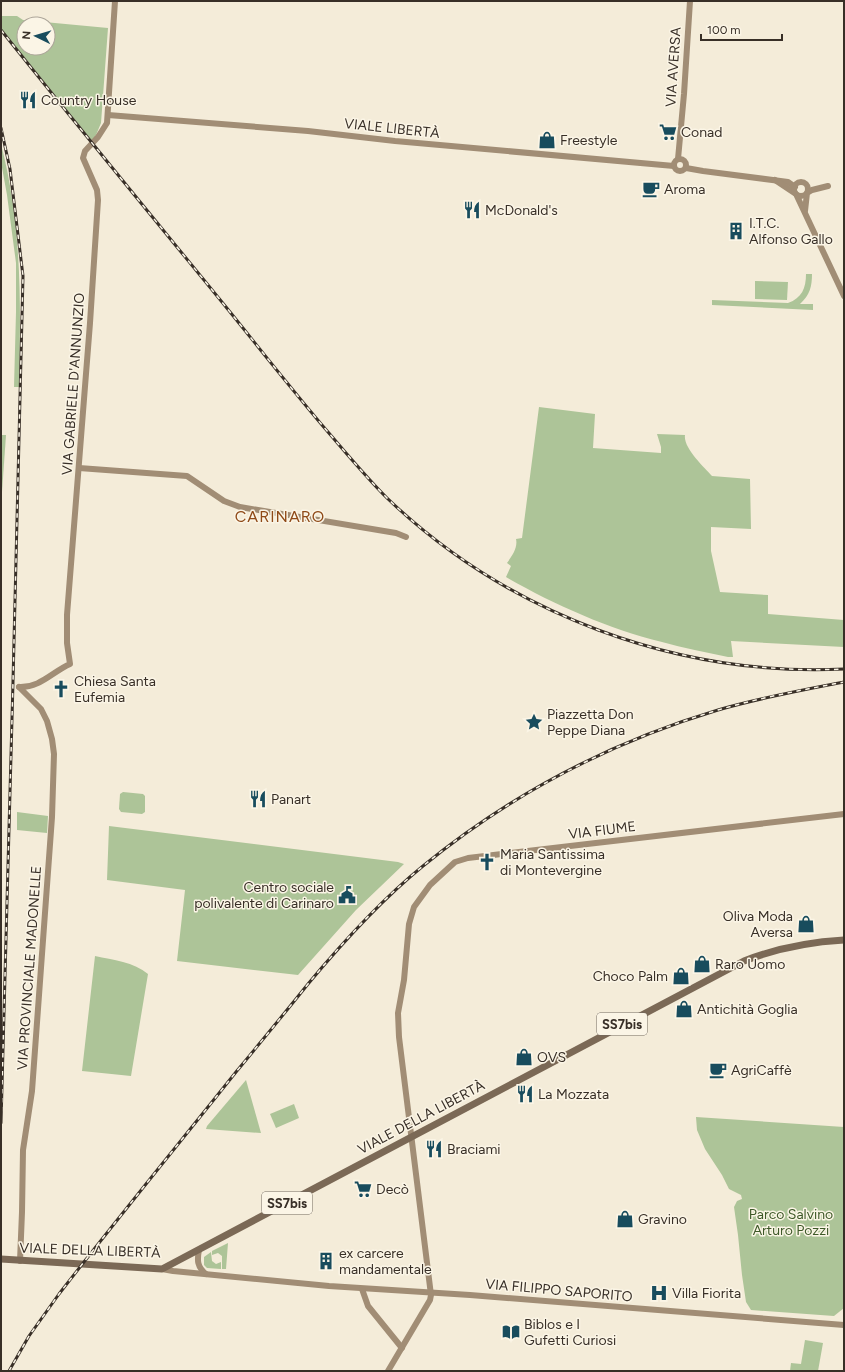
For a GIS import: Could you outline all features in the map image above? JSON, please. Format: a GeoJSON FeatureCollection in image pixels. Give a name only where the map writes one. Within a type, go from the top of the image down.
{"type":"FeatureCollection","features":[{"type":"Feature","properties":{"kind":"main road","name":"VIALE DELLA LIBERTÀ"},"geometry":{"type":"LineString","coordinates":[[1,1260],[162,1269],[744,960],[794,945],[844,940]]}},
{"type":"Feature","properties":{"kind":"street"},"geometry":{"type":"LineString","coordinates":[[108,115],[115,1]]}},
{"type":"Feature","properties":{"kind":"street","name":"VIA AVERSA"},"geometry":{"type":"LineString","coordinates":[[678,159],[690,1]]}},
{"type":"Feature","properties":{"kind":"street","name":"VIALE LIBERTÀ"},"geometry":{"type":"LineString","coordinates":[[108,115],[308,131],[395,141],[674,166]]}},
{"type":"Feature","properties":{"kind":"street","name":"VIA GABRIELE D'ANNUNZIO"},"geometry":{"type":"LineString","coordinates":[[19,687],[24,688],[38,684],[70,664],[67,643],[67,615],[94,277],[98,200],[96,190],[83,158],[85,151],[103,130],[107,123],[108,115]]}},
{"type":"Feature","properties":{"kind":"street"},"geometry":{"type":"LineString","coordinates":[[686,168],[685,160],[678,159],[675,162],[674,166],[676,170],[680,171],[686,168],[788,182],[801,196],[817,188],[828,186]]}},
{"type":"Feature","properties":{"kind":"street"},"geometry":{"type":"LineString","coordinates":[[795,190],[799,183],[804,184],[808,189],[805,211]]}},
{"type":"Feature","properties":{"kind":"street"},"geometry":{"type":"LineString","coordinates":[[795,190],[822,252],[844,296]]}},
{"type":"Feature","properties":{"kind":"street"},"geometry":{"type":"LineString","coordinates":[[79,468],[186,476],[224,501],[240,507],[396,533],[406,537]]}},
{"type":"Feature","properties":{"kind":"street","name":"VIA PROVINCIALE MADONELLE"},"geometry":{"type":"LineString","coordinates":[[19,687],[41,709],[47,721],[54,754],[52,817],[35,1060],[23,1150],[20,1261]]}},
{"type":"Feature","properties":{"kind":"street","name":"VIA FIUME"},"geometry":{"type":"LineString","coordinates":[[431,1293],[399,1037],[398,1014],[404,980],[409,924],[414,907],[430,886],[455,862],[468,858],[844,814]]}},
{"type":"Feature","properties":{"kind":"street"},"geometry":{"type":"LineString","coordinates":[[199,1250],[198,1264],[206,1274]]}},
{"type":"Feature","properties":{"kind":"street","name":"VIA FILIPPO SAPORITO"},"geometry":{"type":"LineString","coordinates":[[162,1269],[362,1289],[844,1325]]}},
{"type":"Feature","properties":{"kind":"street"},"geometry":{"type":"LineString","coordinates":[[362,1289],[368,1306],[402,1348]]}},
{"type":"Feature","properties":{"kind":"street"},"geometry":{"type":"LineString","coordinates":[[388,1371],[430,1300],[431,1293]]}},
{"type":"Feature","properties":{"kind":"green space"},"geometry":{"type":"Polygon","coordinates":[[[1,16],[16,16],[16,47],[1,29],[1,16]]]}},
{"type":"Feature","properties":{"kind":"green space"},"geometry":{"type":"Polygon","coordinates":[[[56,23],[108,28],[101,123],[92,141],[23,56],[56,56],[56,23]]]}},
{"type":"Feature","properties":{"kind":"green space"},"geometry":{"type":"Polygon","coordinates":[[[1,144],[13,204],[19,265],[19,387],[14,387],[16,263],[1,162],[1,144]]]}},
{"type":"Feature","properties":{"kind":"green space"},"geometry":{"type":"Polygon","coordinates":[[[806,274],[812,274],[812,282],[808,294],[800,304],[813,304],[813,310],[712,305],[712,300],[788,303],[797,298],[802,292],[806,274]]]}},
{"type":"Feature","properties":{"kind":"green space"},"geometry":{"type":"Polygon","coordinates":[[[755,281],[788,282],[787,300],[755,299],[755,281]]]}},
{"type":"Feature","properties":{"kind":"green space"},"geometry":{"type":"Polygon","coordinates":[[[539,407],[595,414],[593,448],[661,453],[661,447],[657,434],[685,435],[687,446],[712,476],[750,479],[751,529],[711,527],[711,551],[720,592],[768,595],[768,614],[844,620],[844,647],[731,641],[733,657],[728,657],[642,637],[602,623],[543,597],[506,577],[511,566],[507,563],[513,555],[516,539],[522,538],[539,407]]]}},
{"type":"Feature","properties":{"kind":"green space"},"geometry":{"type":"Polygon","coordinates":[[[1,435],[6,435],[2,492],[1,492],[1,435]]]}},
{"type":"Feature","properties":{"kind":"green space"},"geometry":{"type":"Polygon","coordinates":[[[123,792],[143,794],[145,796],[145,812],[142,814],[121,812],[119,809],[120,794],[123,792]]]}},
{"type":"Feature","properties":{"kind":"green space"},"geometry":{"type":"Polygon","coordinates":[[[17,812],[48,816],[47,833],[17,830],[17,812]]]}},
{"type":"Feature","properties":{"kind":"green space"},"geometry":{"type":"Polygon","coordinates":[[[109,826],[398,862],[404,864],[356,910],[298,975],[177,961],[185,890],[107,880],[109,826]]]}},
{"type":"Feature","properties":{"kind":"green space"},"geometry":{"type":"Polygon","coordinates":[[[95,956],[130,964],[148,974],[131,1076],[82,1071],[95,956]]]}},
{"type":"Feature","properties":{"kind":"green space"},"geometry":{"type":"Polygon","coordinates":[[[246,1080],[261,1133],[206,1129],[207,1126],[246,1080]]]}},
{"type":"Feature","properties":{"kind":"green space"},"geometry":{"type":"Polygon","coordinates":[[[294,1104],[299,1118],[276,1128],[270,1114],[294,1104]]]}},
{"type":"Feature","properties":{"kind":"green space","name":"Parco Salvino Arturo Pozzi"},"geometry":{"type":"Polygon","coordinates":[[[696,1117],[844,1127],[844,1308],[834,1316],[751,1310],[746,1302],[734,1207],[737,1201],[742,1199],[741,1195],[729,1189],[722,1175],[705,1149],[697,1130],[696,1117]]]}},
{"type":"Feature","properties":{"kind":"green space"},"geometry":{"type":"Polygon","coordinates":[[[228,1243],[226,1269],[222,1269],[222,1256],[218,1253],[212,1255],[212,1251],[228,1243]]]}},
{"type":"Feature","properties":{"kind":"green space"},"geometry":{"type":"Polygon","coordinates":[[[211,1252],[212,1261],[216,1264],[221,1262],[221,1269],[207,1268],[204,1265],[204,1257],[211,1252]]]}},
{"type":"Feature","properties":{"kind":"green space"},"geometry":{"type":"Polygon","coordinates":[[[805,1340],[823,1343],[818,1371],[790,1371],[791,1363],[801,1364],[805,1340]]]}},
{"type":"Feature","properties":{"kind":"railway"},"geometry":{"type":"LineString","coordinates":[[1,30],[289,386],[328,432],[387,498],[435,539],[486,575],[541,605],[598,630],[658,649],[719,662],[781,669],[844,669]]}},
{"type":"Feature","properties":{"kind":"railway"},"geometry":{"type":"LineString","coordinates":[[1,128],[10,169],[23,276],[1,1123]]}},
{"type":"Feature","properties":{"kind":"railway"},"geometry":{"type":"LineString","coordinates":[[9,1371],[29,1336],[59,1294],[236,1072],[308,984],[362,922],[407,879],[456,840],[491,816],[563,773],[601,755],[639,738],[718,710],[781,694],[844,682]]}},
{"type":"Feature","properties":{"kind":"place","name":"Country House"},"geometry":{"type":"Point","coordinates":[28,100]}},
{"type":"Feature","properties":{"kind":"place","name":"Conad"},"geometry":{"type":"Point","coordinates":[668,132]}},
{"type":"Feature","properties":{"kind":"place","name":"Freestyle"},"geometry":{"type":"Point","coordinates":[547,140]}},
{"type":"Feature","properties":{"kind":"place","name":"Aroma"},"geometry":{"type":"Point","coordinates":[651,189]}},
{"type":"Feature","properties":{"kind":"place","name":"McDonald's"},"geometry":{"type":"Point","coordinates":[472,210]}},
{"type":"Feature","properties":{"kind":"place","name":"I.T.C. Alfonso Gallo"},"geometry":{"type":"Point","coordinates":[736,231]}},
{"type":"Feature","properties":{"kind":"place","name":"Chiesa Santa Eufemia"},"geometry":{"type":"Point","coordinates":[61,689]}},
{"type":"Feature","properties":{"kind":"place","name":"Piazzetta Don Peppe Diana"},"geometry":{"type":"Point","coordinates":[534,722]}},
{"type":"Feature","properties":{"kind":"place","name":"Panart"},"geometry":{"type":"Point","coordinates":[258,799]}},
{"type":"Feature","properties":{"kind":"place","name":"Maria Santissima di Montevergine"},"geometry":{"type":"Point","coordinates":[487,862]}},
{"type":"Feature","properties":{"kind":"place","name":"Centro sociale polivalente di Carinaro"},"geometry":{"type":"Point","coordinates":[347,895]}},
{"type":"Feature","properties":{"kind":"place","name":"Oliva Moda Aversa"},"geometry":{"type":"Point","coordinates":[806,924]}},
{"type":"Feature","properties":{"kind":"place","name":"Raro Uomo"},"geometry":{"type":"Point","coordinates":[702,964]}},
{"type":"Feature","properties":{"kind":"place","name":"Choco Palm"},"geometry":{"type":"Point","coordinates":[681,976]}},
{"type":"Feature","properties":{"kind":"place","name":"Antichità Goglia"},"geometry":{"type":"Point","coordinates":[684,1009]}},
{"type":"Feature","properties":{"kind":"place","name":"OVS"},"geometry":{"type":"Point","coordinates":[524,1057]}},
{"type":"Feature","properties":{"kind":"place","name":"AgriCaffè"},"geometry":{"type":"Point","coordinates":[718,1070]}},
{"type":"Feature","properties":{"kind":"place","name":"La Mozzata"},"geometry":{"type":"Point","coordinates":[525,1094]}},
{"type":"Feature","properties":{"kind":"place","name":"Braciami"},"geometry":{"type":"Point","coordinates":[434,1149]}},
{"type":"Feature","properties":{"kind":"place","name":"Decò"},"geometry":{"type":"Point","coordinates":[363,1189]}},
{"type":"Feature","properties":{"kind":"place","name":"Gravino"},"geometry":{"type":"Point","coordinates":[625,1219]}},
{"type":"Feature","properties":{"kind":"place","name":"ex carcere mandamentale"},"geometry":{"type":"Point","coordinates":[326,1261]}},
{"type":"Feature","properties":{"kind":"place","name":"Villa Fiorita"},"geometry":{"type":"Point","coordinates":[659,1293]}},
{"type":"Feature","properties":{"kind":"place","name":"Biblos e I Gufetti Curiosi"},"geometry":{"type":"Point","coordinates":[511,1332]}},
{"type":"Feature","properties":{"kind":"district","name":"CARINARO"},"geometry":{"type":"Point","coordinates":[280,516]}}]}
